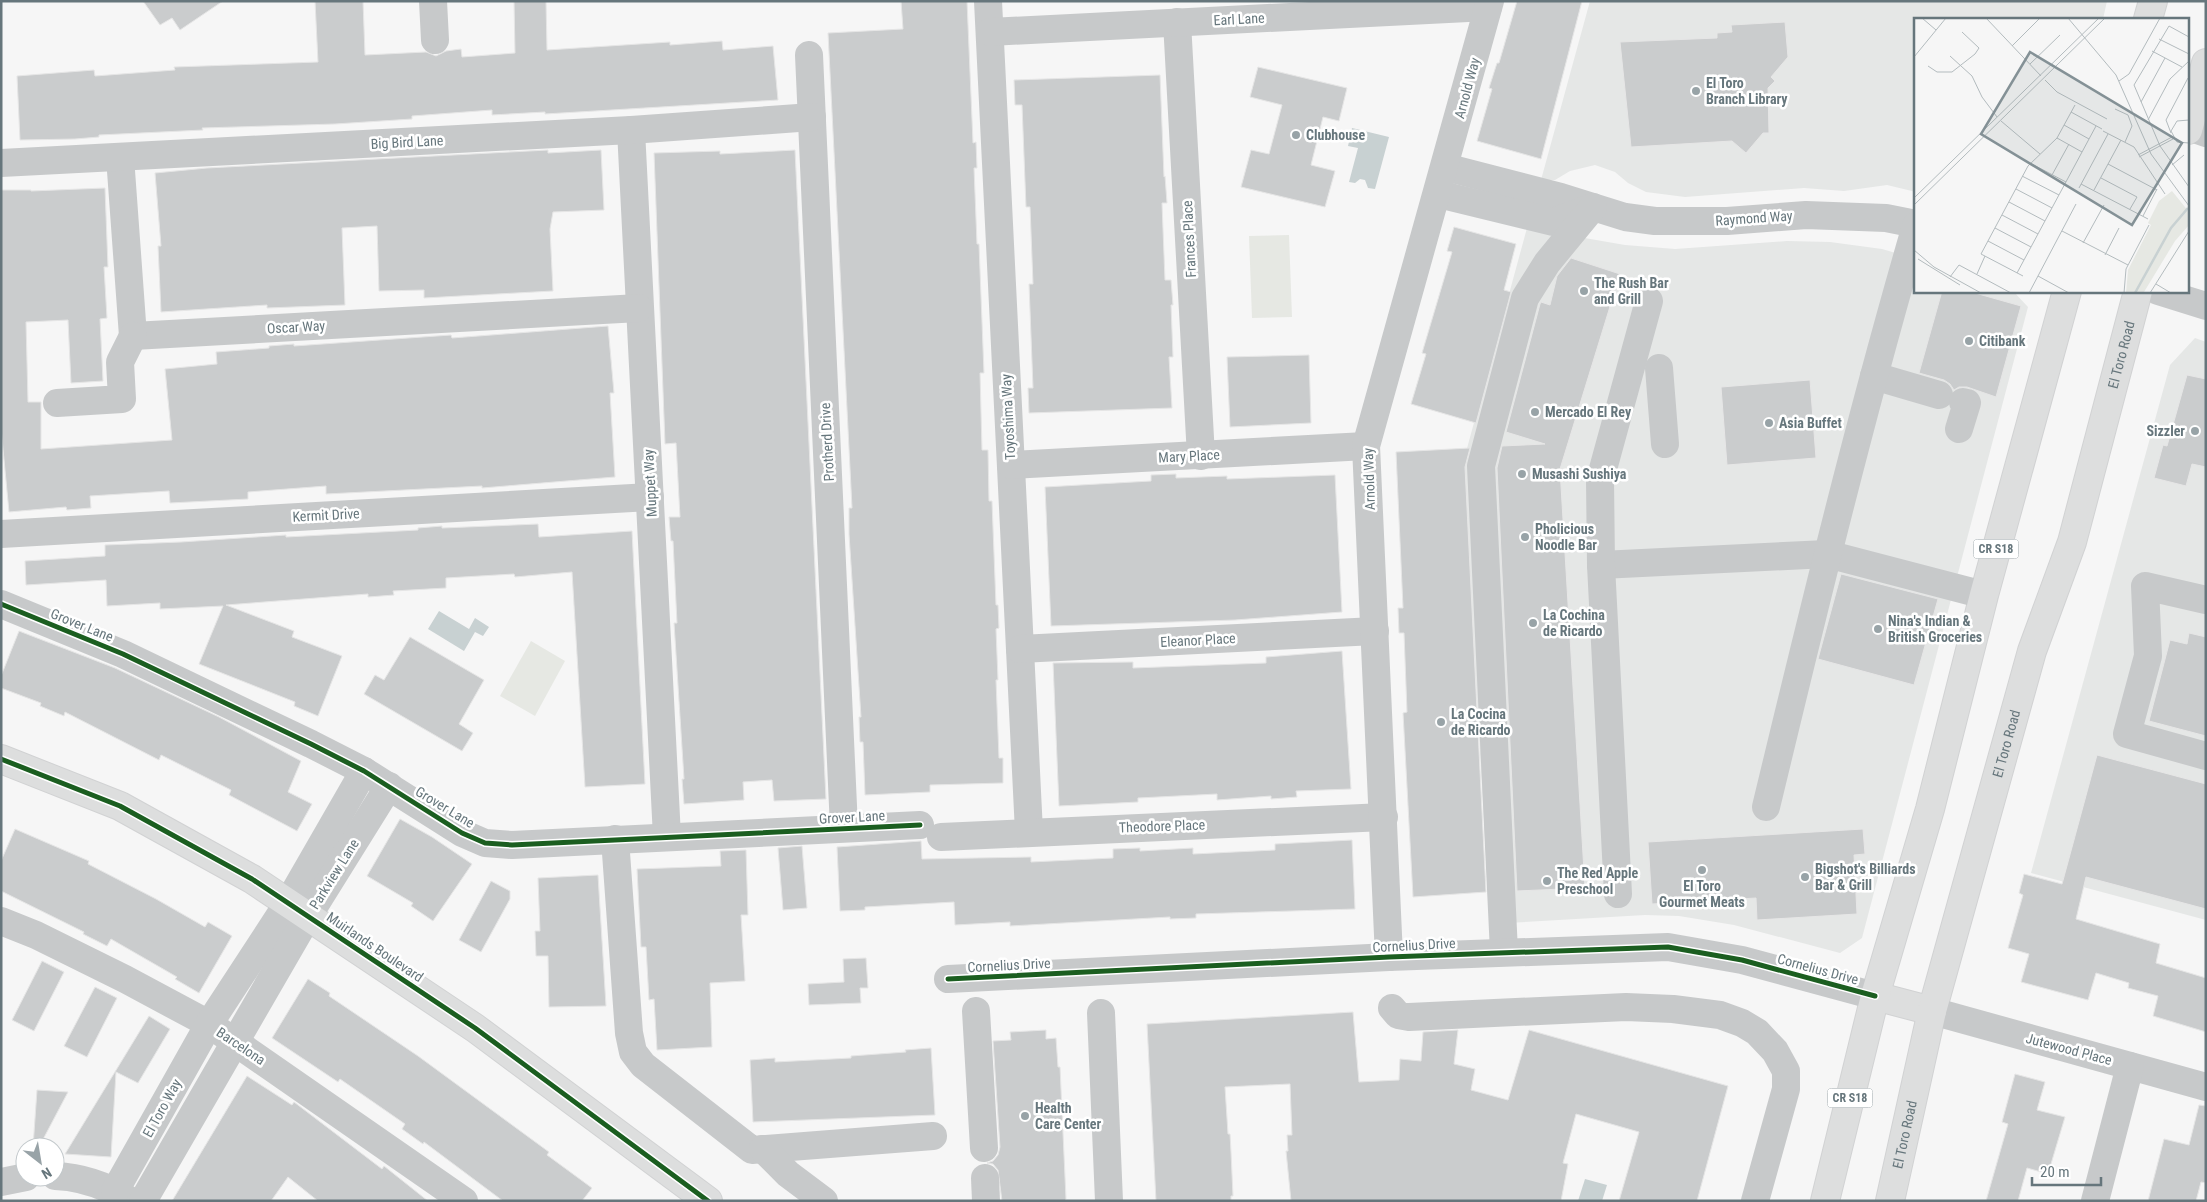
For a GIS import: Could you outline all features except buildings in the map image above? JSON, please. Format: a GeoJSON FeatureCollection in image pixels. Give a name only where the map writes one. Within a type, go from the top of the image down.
{"type":"FeatureCollection","features":[{"type":"Feature","properties":{"kind":"main road"},"geometry":{"type":"LineString","coordinates":[[2194,130],[2206,63]]}},
{"type":"Feature","properties":{"kind":"main road","name":"CR S18"},"geometry":{"type":"LineString","coordinates":[[1825,1201],[1875,996],[1930,809],[1984,595],[2067,292]]}},
{"type":"Feature","properties":{"kind":"main road","name":"El Toro Road"},"geometry":{"type":"LineString","coordinates":[[1890,1201],[1932,1011],[2032,651],[2072,542],[2138,292]]}},
{"type":"Feature","properties":{"kind":"main road","name":"Muirlands Boulevard"},"geometry":{"type":"LineString","coordinates":[[1,760],[120,806],[252,879],[475,1028],[708,1201]]}},
{"type":"Feature","properties":{"kind":"main road"},"geometry":{"type":"LineString","coordinates":[[1875,996],[1932,1011]]}},
{"type":"Feature","properties":{"kind":"street"},"geometry":{"type":"LineString","coordinates":[[433,1],[435,40]]}},
{"type":"Feature","properties":{"kind":"street","name":"Toyoshima Way"},"geometry":{"type":"LineString","coordinates":[[988,1],[1029,832]]}},
{"type":"Feature","properties":{"kind":"street","name":"Earl Lane"},"geometry":{"type":"LineString","coordinates":[[990,32],[1489,4]]}},
{"type":"Feature","properties":{"kind":"street","name":"Arnold Way"},"geometry":{"type":"LineString","coordinates":[[1390,957],[1366,446],[1438,194],[1489,4]]}},
{"type":"Feature","properties":{"kind":"street","name":"Frances Place"},"geometry":{"type":"LineString","coordinates":[[1177,22],[1201,456]]}},
{"type":"Feature","properties":{"kind":"street","name":"Protherd Drive"},"geometry":{"type":"LineString","coordinates":[[809,55],[844,828]]}},
{"type":"Feature","properties":{"kind":"street","name":"Big Bird Lane"},"geometry":{"type":"LineString","coordinates":[[1,163],[631,130],[812,117]]}},
{"type":"Feature","properties":{"kind":"street","name":"Muppet Way"},"geometry":{"type":"LineString","coordinates":[[631,130],[667,837]]}},
{"type":"Feature","properties":{"kind":"street"},"geometry":{"type":"LineString","coordinates":[[57,403],[122,399],[120,362],[133,336],[120,157]]}},
{"type":"Feature","properties":{"kind":"street","name":"Raymond Way"},"geometry":{"type":"LineString","coordinates":[[1445,167],[1562,197],[1625,217],[1655,221],[1727,221],[1806,215],[1886,218],[1914,225]]}},
{"type":"Feature","properties":{"kind":"street"},"geometry":{"type":"LineString","coordinates":[[1438,194],[1553,222],[1593,208]]}},
{"type":"Feature","properties":{"kind":"street"},"geometry":{"type":"LineString","coordinates":[[1504,952],[1481,466],[1525,298],[1547,263],[1593,208]]}},
{"type":"Feature","properties":{"kind":"street"},"geometry":{"type":"LineString","coordinates":[[1766,806],[1827,554],[1914,232]]}},
{"type":"Feature","properties":{"kind":"street"},"geometry":{"type":"LineString","coordinates":[[2161,292],[2206,306]]}},
{"type":"Feature","properties":{"kind":"street"},"geometry":{"type":"LineString","coordinates":[[1618,894],[1601,566],[1600,480],[1649,301]]}},
{"type":"Feature","properties":{"kind":"street","name":"Oscar Way"},"geometry":{"type":"LineString","coordinates":[[133,336],[639,308]]}},
{"type":"Feature","properties":{"kind":"street"},"geometry":{"type":"LineString","coordinates":[[1659,368],[1665,444]]}},
{"type":"Feature","properties":{"kind":"street"},"geometry":{"type":"LineString","coordinates":[[1874,376],[1967,403],[1959,429]]}},
{"type":"Feature","properties":{"kind":"street","name":"Mary Place"},"geometry":{"type":"LineString","coordinates":[[1011,465],[1366,446]]}},
{"type":"Feature","properties":{"kind":"street","name":"Kermit Drive"},"geometry":{"type":"LineString","coordinates":[[1,534],[650,496]]}},
{"type":"Feature","properties":{"kind":"street"},"geometry":{"type":"LineString","coordinates":[[1601,566],[1827,554],[1984,595]]}},
{"type":"Feature","properties":{"kind":"street"},"geometry":{"type":"LineString","coordinates":[[2206,600],[2146,586],[2148,656],[2127,734],[2206,756]]}},
{"type":"Feature","properties":{"kind":"street","name":"Grover Lane"},"geometry":{"type":"LineString","coordinates":[[1,604],[123,654],[364,771],[462,832],[485,843],[512,845],[844,828],[930,831]]}},
{"type":"Feature","properties":{"kind":"street","name":"Eleanor Place"},"geometry":{"type":"LineString","coordinates":[[1020,648],[1375,631]]}},
{"type":"Feature","properties":{"kind":"street","name":"Parkview Lane"},"geometry":{"type":"LineString","coordinates":[[237,1042],[364,771]]}},
{"type":"Feature","properties":{"kind":"street","name":"Parkview Lane"},"geometry":{"type":"LineString","coordinates":[[209,1024],[298,909],[389,786]]}},
{"type":"Feature","properties":{"kind":"street","name":"Theodore Place"},"geometry":{"type":"LineString","coordinates":[[930,831],[1029,832],[1384,817]]}},
{"type":"Feature","properties":{"kind":"street"},"geometry":{"type":"LineString","coordinates":[[614,839],[629,1033],[633,1052],[643,1065],[752,1150],[933,1136]]}},
{"type":"Feature","properties":{"kind":"street","name":"Barcelona"},"geometry":{"type":"LineString","coordinates":[[1,921],[125,979],[209,1024],[464,1201]]}},
{"type":"Feature","properties":{"kind":"street","name":"Cornelius Drive"},"geometry":{"type":"LineString","coordinates":[[948,979],[1390,957],[1668,947],[1742,960],[1875,996]]}},
{"type":"Feature","properties":{"kind":"street"},"geometry":{"type":"LineString","coordinates":[[1392,1008],[1398,1015],[1409,1016],[1650,1008],[1720,1015],[1742,1023],[1757,1032],[1775,1050],[1786,1071],[1786,1089],[1755,1201]]}},
{"type":"Feature","properties":{"kind":"street"},"geometry":{"type":"LineString","coordinates":[[976,1011],[984,1148]]}},
{"type":"Feature","properties":{"kind":"street","name":"Jutewood Place"},"geometry":{"type":"LineString","coordinates":[[1932,1011],[2206,1087]]}},
{"type":"Feature","properties":{"kind":"street"},"geometry":{"type":"LineString","coordinates":[[1101,1013],[1109,1201]]}},
{"type":"Feature","properties":{"kind":"street","name":"El Toro Way"},"geometry":{"type":"LineString","coordinates":[[123,1196],[209,1024]]}},
{"type":"Feature","properties":{"kind":"street"},"geometry":{"type":"LineString","coordinates":[[143,1201],[237,1042]]}},
{"type":"Feature","properties":{"kind":"street"},"geometry":{"type":"LineString","coordinates":[[2095,1201],[2130,1066]]}},
{"type":"Feature","properties":{"kind":"street"},"geometry":{"type":"LineString","coordinates":[[763,1149],[788,1174],[824,1201]]}},
{"type":"Feature","properties":{"kind":"street"},"geometry":{"type":"LineString","coordinates":[[65,1178],[87,1181],[123,1196]]}},
{"type":"Feature","properties":{"kind":"street"},"geometry":{"type":"LineString","coordinates":[[1,1182],[15,1179]]}},
{"type":"Feature","properties":{"kind":"shaded area"},"geometry":{"type":"Polygon","coordinates":[[[1590,1],[2107,1],[2103,18],[1914,18],[1914,192],[1887,185],[1844,191],[1804,188],[1685,197],[1646,192],[1628,183],[1615,172],[1595,165],[1570,171],[1555,180],[1541,180],[1590,1]]]}},
{"type":"Feature","properties":{"kind":"shaded area"},"geometry":{"type":"Polygon","coordinates":[[[1352,128],[1389,137],[1375,189],[1368,188],[1365,180],[1360,179],[1355,183],[1349,182],[1358,148],[1348,146],[1352,128]]]}},
{"type":"Feature","properties":{"kind":"shaded area"},"geometry":{"type":"Polygon","coordinates":[[[1527,228],[1625,245],[1675,249],[1787,241],[1830,242],[1882,249],[1914,258],[1914,292],[2014,292],[2028,307],[1862,938],[1840,953],[1734,925],[1679,916],[1645,915],[1490,924],[1463,463],[1527,228]]]}},
{"type":"Feature","properties":{"kind":"shaded area"},"geometry":{"type":"Polygon","coordinates":[[[1289,235],[1292,317],[1252,318],[1249,236],[1289,235]]]}},
{"type":"Feature","properties":{"kind":"shaded area"},"geometry":{"type":"Polygon","coordinates":[[[2195,338],[2206,342],[2206,920],[2031,873],[2170,365],[2195,338]]]}},
{"type":"Feature","properties":{"kind":"shaded area"},"geometry":{"type":"Polygon","coordinates":[[[439,611],[469,629],[475,618],[489,627],[483,636],[475,632],[464,651],[428,629],[439,611]]]}},
{"type":"Feature","properties":{"kind":"shaded area"},"geometry":{"type":"Polygon","coordinates":[[[531,641],[565,661],[535,716],[500,696],[531,641]]]}},
{"type":"Feature","properties":{"kind":"shaded area"},"geometry":{"type":"Polygon","coordinates":[[[1585,1179],[1607,1185],[1602,1201],[1578,1201],[1585,1179]]]}},
{"type":"Feature","properties":{"kind":"cycle path"},"geometry":{"type":"LineString","coordinates":[[1,604],[123,654],[311,744],[364,771],[462,833],[485,843],[512,845],[920,825]]}},
{"type":"Feature","properties":{"kind":"cycle path"},"geometry":{"type":"LineString","coordinates":[[1,759],[120,806],[252,879],[475,1028],[708,1201]]}},
{"type":"Feature","properties":{"kind":"cycle path"},"geometry":{"type":"LineString","coordinates":[[948,979],[1389,957],[1668,947],[1742,960],[1875,996]]}},
{"type":"Feature","properties":{"kind":"place","name":"El Toro Branch Library"},"geometry":{"type":"Point","coordinates":[1696,91]}},
{"type":"Feature","properties":{"kind":"place","name":"Clubhouse"},"geometry":{"type":"Point","coordinates":[1296,135]}},
{"type":"Feature","properties":{"kind":"place","name":"The Rush Bar and Grill"},"geometry":{"type":"Point","coordinates":[1584,291]}},
{"type":"Feature","properties":{"kind":"place","name":"Citibank"},"geometry":{"type":"Point","coordinates":[1969,341]}},
{"type":"Feature","properties":{"kind":"place","name":"Mercado El Rey"},"geometry":{"type":"Point","coordinates":[1535,412]}},
{"type":"Feature","properties":{"kind":"place","name":"Asia Buffet"},"geometry":{"type":"Point","coordinates":[1769,423]}},
{"type":"Feature","properties":{"kind":"place","name":"Sizzler"},"geometry":{"type":"Point","coordinates":[2195,431]}},
{"type":"Feature","properties":{"kind":"place","name":"Musashi Sushiya"},"geometry":{"type":"Point","coordinates":[1522,474]}},
{"type":"Feature","properties":{"kind":"place","name":"Pholicious Noodle Bar"},"geometry":{"type":"Point","coordinates":[1525,537]}},
{"type":"Feature","properties":{"kind":"place","name":"La Cochina de Ricardo"},"geometry":{"type":"Point","coordinates":[1533,623]}},
{"type":"Feature","properties":{"kind":"place","name":"Nina's Indian & British Groceries"},"geometry":{"type":"Point","coordinates":[1878,629]}},
{"type":"Feature","properties":{"kind":"place","name":"La Cocina de Ricardo"},"geometry":{"type":"Point","coordinates":[1441,722]}},
{"type":"Feature","properties":{"kind":"place","name":"El Toro Gourmet Meats"},"geometry":{"type":"Point","coordinates":[1702,870]}},
{"type":"Feature","properties":{"kind":"place","name":"Bigshot's Billiards Bar & Grill"},"geometry":{"type":"Point","coordinates":[1805,877]}},
{"type":"Feature","properties":{"kind":"place","name":"The Red Apple Preschool"},"geometry":{"type":"Point","coordinates":[1547,881]}},
{"type":"Feature","properties":{"kind":"place","name":"Health Care Center"},"geometry":{"type":"Point","coordinates":[1025,1116]}}]}
